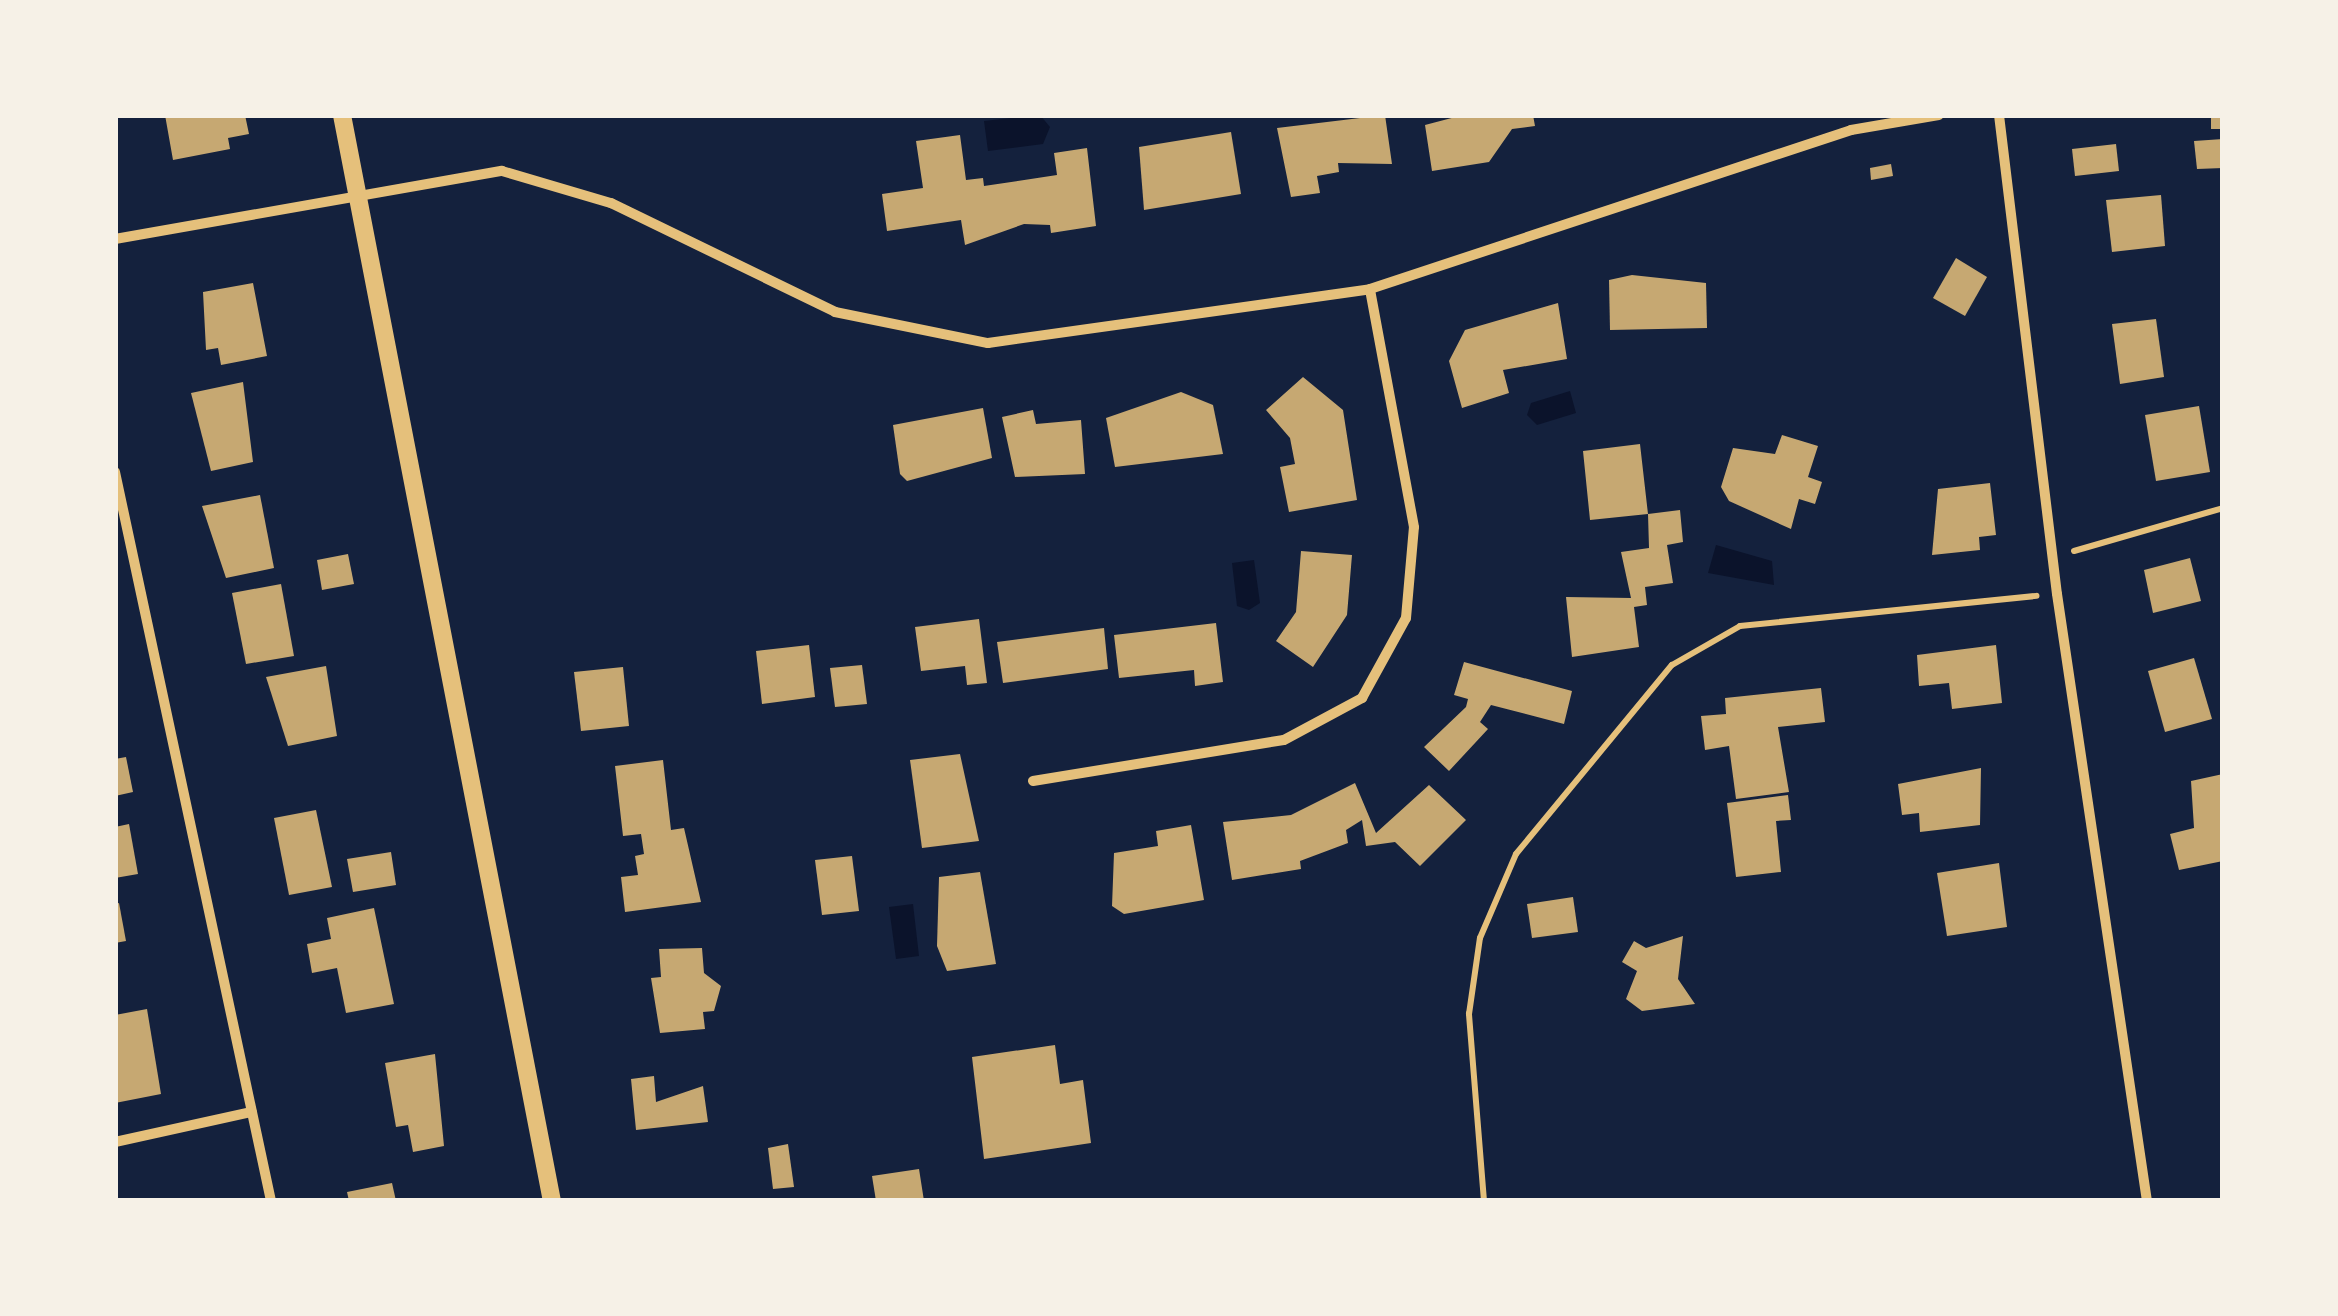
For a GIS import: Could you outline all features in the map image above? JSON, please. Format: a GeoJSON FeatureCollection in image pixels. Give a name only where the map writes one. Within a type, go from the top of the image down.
{"type":"FeatureCollection","features":[{"type":"Feature","properties":{"kind":"street"},"geometry":{"type":"LineString","coordinates":[[342,115],[552,1198]]}},
{"type":"Feature","properties":{"kind":"street"},"geometry":{"type":"LineString","coordinates":[[115,239],[502,171],[610,203],[835,312],[988,342],[1370,289],[1850,130],[1939,115]]}},
{"type":"Feature","properties":{"kind":"street"},"geometry":{"type":"LineString","coordinates":[[1999,115],[2058,555],[2057,594],[2147,1201]]}},
{"type":"Feature","properties":{"kind":"street"},"geometry":{"type":"LineString","coordinates":[[1033,780],[1284,740],[1362,698],[1406,618],[1414,527],[1370,289]]}},
{"type":"Feature","properties":{"kind":"street"},"geometry":{"type":"LineString","coordinates":[[115,472],[271,1201]]}},
{"type":"Feature","properties":{"kind":"street"},"geometry":{"type":"LineString","coordinates":[[115,1142],[252,1112]]}},
{"type":"Feature","properties":{"kind":"path"},"geometry":{"type":"LineString","coordinates":[[2058,555],[2223,508]]}},
{"type":"Feature","properties":{"kind":"path"},"geometry":{"type":"LineString","coordinates":[[1484,1201],[1468,1014],[1480,938],[1516,854],[1672,665],[1740,626],[2057,594]]}},
{"type":"Feature","properties":{"kind":"water"},"geometry":{"type":"Polygon","coordinates":[[[1040,115],[1050,127],[1043,144],[988,151],[984,121],[1040,115]]]}},
{"type":"Feature","properties":{"kind":"water"},"geometry":{"type":"Polygon","coordinates":[[[1570,391],[1576,413],[1537,425],[1527,415],[1531,403],[1570,391]]]}},
{"type":"Feature","properties":{"kind":"water"},"geometry":{"type":"Polygon","coordinates":[[[1716,545],[1772,561],[1774,585],[1708,573],[1716,545]]]}},
{"type":"Feature","properties":{"kind":"water"},"geometry":{"type":"Polygon","coordinates":[[[1254,560],[1260,603],[1249,610],[1237,606],[1232,563],[1254,560]]]}},
{"type":"Feature","properties":{"kind":"water"},"geometry":{"type":"Polygon","coordinates":[[[913,904],[919,956],[896,959],[889,907],[913,904]]]}},
{"type":"Feature","properties":{"kind":"building"},"geometry":{"type":"Polygon","coordinates":[[[165,115],[245,115],[249,134],[228,138],[230,149],[173,160],[165,115]]]}},
{"type":"Feature","properties":{"kind":"building"},"geometry":{"type":"Polygon","coordinates":[[[1385,115],[1392,164],[1338,163],[1339,172],[1317,176],[1320,193],[1291,197],[1277,128],[1385,115]]]}},
{"type":"Feature","properties":{"kind":"building"},"geometry":{"type":"Polygon","coordinates":[[[1463,115],[1533,115],[1535,126],[1512,129],[1489,162],[1432,171],[1425,125],[1463,115]]]}},
{"type":"Feature","properties":{"kind":"building"},"geometry":{"type":"Polygon","coordinates":[[[2211,115],[2223,115],[2223,129],[2211,129],[2211,115]]]}},
{"type":"Feature","properties":{"kind":"building"},"geometry":{"type":"Polygon","coordinates":[[[1231,132],[1241,194],[1144,210],[1139,147],[1231,132]]]}},
{"type":"Feature","properties":{"kind":"building"},"geometry":{"type":"Polygon","coordinates":[[[960,135],[966,180],[983,178],[984,186],[1057,175],[1054,153],[1087,148],[1096,226],[1051,233],[1050,225],[1024,224],[965,245],[961,220],[887,231],[882,194],[923,188],[916,141],[960,135]]]}},
{"type":"Feature","properties":{"kind":"building"},"geometry":{"type":"Polygon","coordinates":[[[2223,139],[2223,168],[2197,169],[2194,141],[2223,139]]]}},
{"type":"Feature","properties":{"kind":"building"},"geometry":{"type":"Polygon","coordinates":[[[2116,144],[2119,171],[2075,176],[2072,149],[2116,144]]]}},
{"type":"Feature","properties":{"kind":"building"},"geometry":{"type":"Polygon","coordinates":[[[1891,164],[1893,176],[1871,180],[1870,168],[1891,164]]]}},
{"type":"Feature","properties":{"kind":"building"},"geometry":{"type":"Polygon","coordinates":[[[2161,195],[2165,246],[2112,252],[2106,200],[2161,195]]]}},
{"type":"Feature","properties":{"kind":"building"},"geometry":{"type":"Polygon","coordinates":[[[1956,258],[1987,277],[1965,316],[1933,298],[1956,258]]]}},
{"type":"Feature","properties":{"kind":"building"},"geometry":{"type":"Polygon","coordinates":[[[1632,275],[1706,283],[1707,328],[1610,330],[1609,280],[1632,275]]]}},
{"type":"Feature","properties":{"kind":"building"},"geometry":{"type":"Polygon","coordinates":[[[253,283],[267,356],[221,365],[218,348],[206,350],[203,292],[253,283]]]}},
{"type":"Feature","properties":{"kind":"building"},"geometry":{"type":"Polygon","coordinates":[[[1558,303],[1567,359],[1503,370],[1509,393],[1462,408],[1449,361],[1465,330],[1558,303]]]}},
{"type":"Feature","properties":{"kind":"building"},"geometry":{"type":"Polygon","coordinates":[[[2156,319],[2164,377],[2120,384],[2112,324],[2156,319]]]}},
{"type":"Feature","properties":{"kind":"building"},"geometry":{"type":"Polygon","coordinates":[[[1303,377],[1343,410],[1357,500],[1289,512],[1280,467],[1295,464],[1290,438],[1266,410],[1303,377]]]}},
{"type":"Feature","properties":{"kind":"building"},"geometry":{"type":"Polygon","coordinates":[[[243,382],[253,462],[211,471],[191,393],[243,382]]]}},
{"type":"Feature","properties":{"kind":"building"},"geometry":{"type":"Polygon","coordinates":[[[1181,392],[1213,405],[1223,454],[1115,467],[1106,418],[1181,392]]]}},
{"type":"Feature","properties":{"kind":"building"},"geometry":{"type":"Polygon","coordinates":[[[2199,406],[2210,472],[2156,481],[2145,415],[2199,406]]]}},
{"type":"Feature","properties":{"kind":"building"},"geometry":{"type":"Polygon","coordinates":[[[983,408],[992,458],[907,481],[900,474],[893,425],[983,408]]]}},
{"type":"Feature","properties":{"kind":"building"},"geometry":{"type":"Polygon","coordinates":[[[1033,410],[1036,424],[1081,420],[1085,474],[1015,477],[1002,417],[1033,410]]]}},
{"type":"Feature","properties":{"kind":"building"},"geometry":{"type":"Polygon","coordinates":[[[1782,435],[1818,446],[1808,477],[1822,482],[1815,504],[1799,499],[1791,529],[1729,501],[1721,487],[1733,448],[1775,454],[1782,435]]]}},
{"type":"Feature","properties":{"kind":"building"},"geometry":{"type":"Polygon","coordinates":[[[1640,444],[1648,514],[1590,520],[1583,451],[1640,444]]]}},
{"type":"Feature","properties":{"kind":"building"},"geometry":{"type":"Polygon","coordinates":[[[1990,483],[1996,535],[1979,537],[1980,550],[1932,555],[1938,489],[1990,483]]]}},
{"type":"Feature","properties":{"kind":"building"},"geometry":{"type":"Polygon","coordinates":[[[260,495],[274,568],[226,578],[202,506],[260,495]]]}},
{"type":"Feature","properties":{"kind":"building"},"geometry":{"type":"Polygon","coordinates":[[[1680,510],[1683,542],[1667,545],[1673,583],[1645,587],[1647,605],[1634,607],[1639,647],[1572,657],[1566,597],[1631,598],[1621,552],[1649,548],[1648,514],[1680,510]]]}},
{"type":"Feature","properties":{"kind":"building"},"geometry":{"type":"Polygon","coordinates":[[[1301,551],[1352,555],[1347,615],[1313,667],[1276,641],[1296,612],[1301,551]]]}},
{"type":"Feature","properties":{"kind":"building"},"geometry":{"type":"Polygon","coordinates":[[[348,554],[354,584],[322,590],[317,560],[348,554]]]}},
{"type":"Feature","properties":{"kind":"building"},"geometry":{"type":"Polygon","coordinates":[[[2190,558],[2201,601],[2153,613],[2144,570],[2190,558]]]}},
{"type":"Feature","properties":{"kind":"building"},"geometry":{"type":"Polygon","coordinates":[[[281,584],[294,656],[246,664],[232,593],[281,584]]]}},
{"type":"Feature","properties":{"kind":"building"},"geometry":{"type":"Polygon","coordinates":[[[979,619],[987,683],[967,685],[965,666],[921,671],[915,627],[979,619]]]}},
{"type":"Feature","properties":{"kind":"building"},"geometry":{"type":"Polygon","coordinates":[[[1216,623],[1223,682],[1195,686],[1194,670],[1119,678],[1114,635],[1216,623]]]}},
{"type":"Feature","properties":{"kind":"building"},"geometry":{"type":"Polygon","coordinates":[[[1104,628],[1108,669],[1003,683],[997,642],[1104,628]]]}},
{"type":"Feature","properties":{"kind":"building"},"geometry":{"type":"Polygon","coordinates":[[[809,645],[815,697],[762,704],[756,651],[809,645]]]}},
{"type":"Feature","properties":{"kind":"building"},"geometry":{"type":"Polygon","coordinates":[[[1996,645],[2002,703],[1952,709],[1949,683],[1919,686],[1917,655],[1996,645]]]}},
{"type":"Feature","properties":{"kind":"building"},"geometry":{"type":"Polygon","coordinates":[[[2194,658],[2212,719],[2165,732],[2148,671],[2194,658]]]}},
{"type":"Feature","properties":{"kind":"building"},"geometry":{"type":"Polygon","coordinates":[[[1464,662],[1572,691],[1564,724],[1491,705],[1480,722],[1488,729],[1449,771],[1424,747],[1466,707],[1468,699],[1454,695],[1464,662]]]}},
{"type":"Feature","properties":{"kind":"building"},"geometry":{"type":"Polygon","coordinates":[[[862,665],[867,704],[835,707],[830,668],[862,665]]]}},
{"type":"Feature","properties":{"kind":"building"},"geometry":{"type":"Polygon","coordinates":[[[326,666],[337,736],[288,746],[266,677],[326,666]]]}},
{"type":"Feature","properties":{"kind":"building"},"geometry":{"type":"Polygon","coordinates":[[[623,667],[629,726],[581,731],[574,672],[623,667]]]}},
{"type":"Feature","properties":{"kind":"building"},"geometry":{"type":"Polygon","coordinates":[[[1821,688],[1825,722],[1778,727],[1789,792],[1736,799],[1729,746],[1705,750],[1701,716],[1726,714],[1725,698],[1821,688]]]}},
{"type":"Feature","properties":{"kind":"building"},"geometry":{"type":"Polygon","coordinates":[[[960,754],[979,841],[922,848],[910,760],[960,754]]]}},
{"type":"Feature","properties":{"kind":"building"},"geometry":{"type":"Polygon","coordinates":[[[126,757],[133,792],[115,796],[115,759],[126,757]]]}},
{"type":"Feature","properties":{"kind":"building"},"geometry":{"type":"Polygon","coordinates":[[[663,760],[671,830],[684,828],[701,902],[625,912],[621,877],[638,875],[635,856],[644,854],[641,834],[623,836],[615,766],[663,760]]]}},
{"type":"Feature","properties":{"kind":"building"},"geometry":{"type":"Polygon","coordinates":[[[1981,768],[1980,825],[1920,832],[1919,813],[1902,815],[1898,784],[1981,768]]]}},
{"type":"Feature","properties":{"kind":"building"},"geometry":{"type":"Polygon","coordinates":[[[2223,774],[2223,861],[2179,870],[2170,834],[2194,828],[2191,781],[2223,774]]]}},
{"type":"Feature","properties":{"kind":"building"},"geometry":{"type":"Polygon","coordinates":[[[1355,783],[1376,833],[1429,785],[1466,820],[1420,866],[1395,842],[1366,846],[1362,820],[1346,830],[1348,843],[1300,861],[1301,869],[1232,880],[1223,822],[1291,815],[1355,783]]]}},
{"type":"Feature","properties":{"kind":"building"},"geometry":{"type":"Polygon","coordinates":[[[1788,795],[1791,820],[1776,821],[1781,872],[1736,877],[1727,803],[1788,795]]]}},
{"type":"Feature","properties":{"kind":"building"},"geometry":{"type":"Polygon","coordinates":[[[316,810],[332,887],[289,895],[274,818],[316,810]]]}},
{"type":"Feature","properties":{"kind":"building"},"geometry":{"type":"Polygon","coordinates":[[[129,824],[138,874],[115,878],[115,827],[129,824]]]}},
{"type":"Feature","properties":{"kind":"building"},"geometry":{"type":"Polygon","coordinates":[[[1191,825],[1204,900],[1124,914],[1112,906],[1114,853],[1158,846],[1156,831],[1191,825]]]}},
{"type":"Feature","properties":{"kind":"building"},"geometry":{"type":"Polygon","coordinates":[[[391,852],[396,885],[353,892],[347,859],[391,852]]]}},
{"type":"Feature","properties":{"kind":"building"},"geometry":{"type":"Polygon","coordinates":[[[852,856],[859,911],[822,915],[815,860],[852,856]]]}},
{"type":"Feature","properties":{"kind":"building"},"geometry":{"type":"Polygon","coordinates":[[[1999,863],[2007,927],[1947,936],[1937,873],[1999,863]]]}},
{"type":"Feature","properties":{"kind":"building"},"geometry":{"type":"Polygon","coordinates":[[[980,872],[996,964],[947,971],[937,946],[939,877],[980,872]]]}},
{"type":"Feature","properties":{"kind":"building"},"geometry":{"type":"Polygon","coordinates":[[[1573,897],[1578,932],[1532,938],[1527,904],[1573,897]]]}},
{"type":"Feature","properties":{"kind":"building"},"geometry":{"type":"Polygon","coordinates":[[[119,903],[126,941],[115,943],[115,904],[119,903]]]}},
{"type":"Feature","properties":{"kind":"building"},"geometry":{"type":"Polygon","coordinates":[[[374,908],[394,1004],[346,1013],[337,968],[312,973],[307,944],[331,939],[327,918],[374,908]]]}},
{"type":"Feature","properties":{"kind":"building"},"geometry":{"type":"Polygon","coordinates":[[[1683,936],[1678,979],[1695,1004],[1642,1011],[1626,999],[1637,971],[1622,962],[1634,941],[1646,948],[1683,936]]]}},
{"type":"Feature","properties":{"kind":"building"},"geometry":{"type":"Polygon","coordinates":[[[702,948],[704,973],[721,986],[714,1011],[703,1012],[705,1029],[660,1033],[651,978],[661,977],[659,949],[702,948]]]}},
{"type":"Feature","properties":{"kind":"building"},"geometry":{"type":"Polygon","coordinates":[[[147,1009],[161,1094],[115,1103],[115,1015],[147,1009]]]}},
{"type":"Feature","properties":{"kind":"building"},"geometry":{"type":"Polygon","coordinates":[[[1055,1045],[1060,1084],[1083,1080],[1091,1143],[984,1159],[972,1057],[1055,1045]]]}},
{"type":"Feature","properties":{"kind":"building"},"geometry":{"type":"Polygon","coordinates":[[[435,1054],[444,1146],[413,1152],[408,1125],[396,1127],[385,1063],[435,1054]]]}},
{"type":"Feature","properties":{"kind":"building"},"geometry":{"type":"Polygon","coordinates":[[[654,1076],[656,1102],[703,1086],[708,1122],[636,1130],[631,1079],[654,1076]]]}},
{"type":"Feature","properties":{"kind":"building"},"geometry":{"type":"Polygon","coordinates":[[[788,1144],[794,1187],[773,1189],[768,1148],[788,1144]]]}},
{"type":"Feature","properties":{"kind":"building"},"geometry":{"type":"Polygon","coordinates":[[[919,1169],[924,1201],[876,1201],[872,1176],[919,1169]]]}},
{"type":"Feature","properties":{"kind":"building"},"geometry":{"type":"Polygon","coordinates":[[[392,1183],[396,1201],[349,1201],[347,1192],[392,1183]]]}}]}
